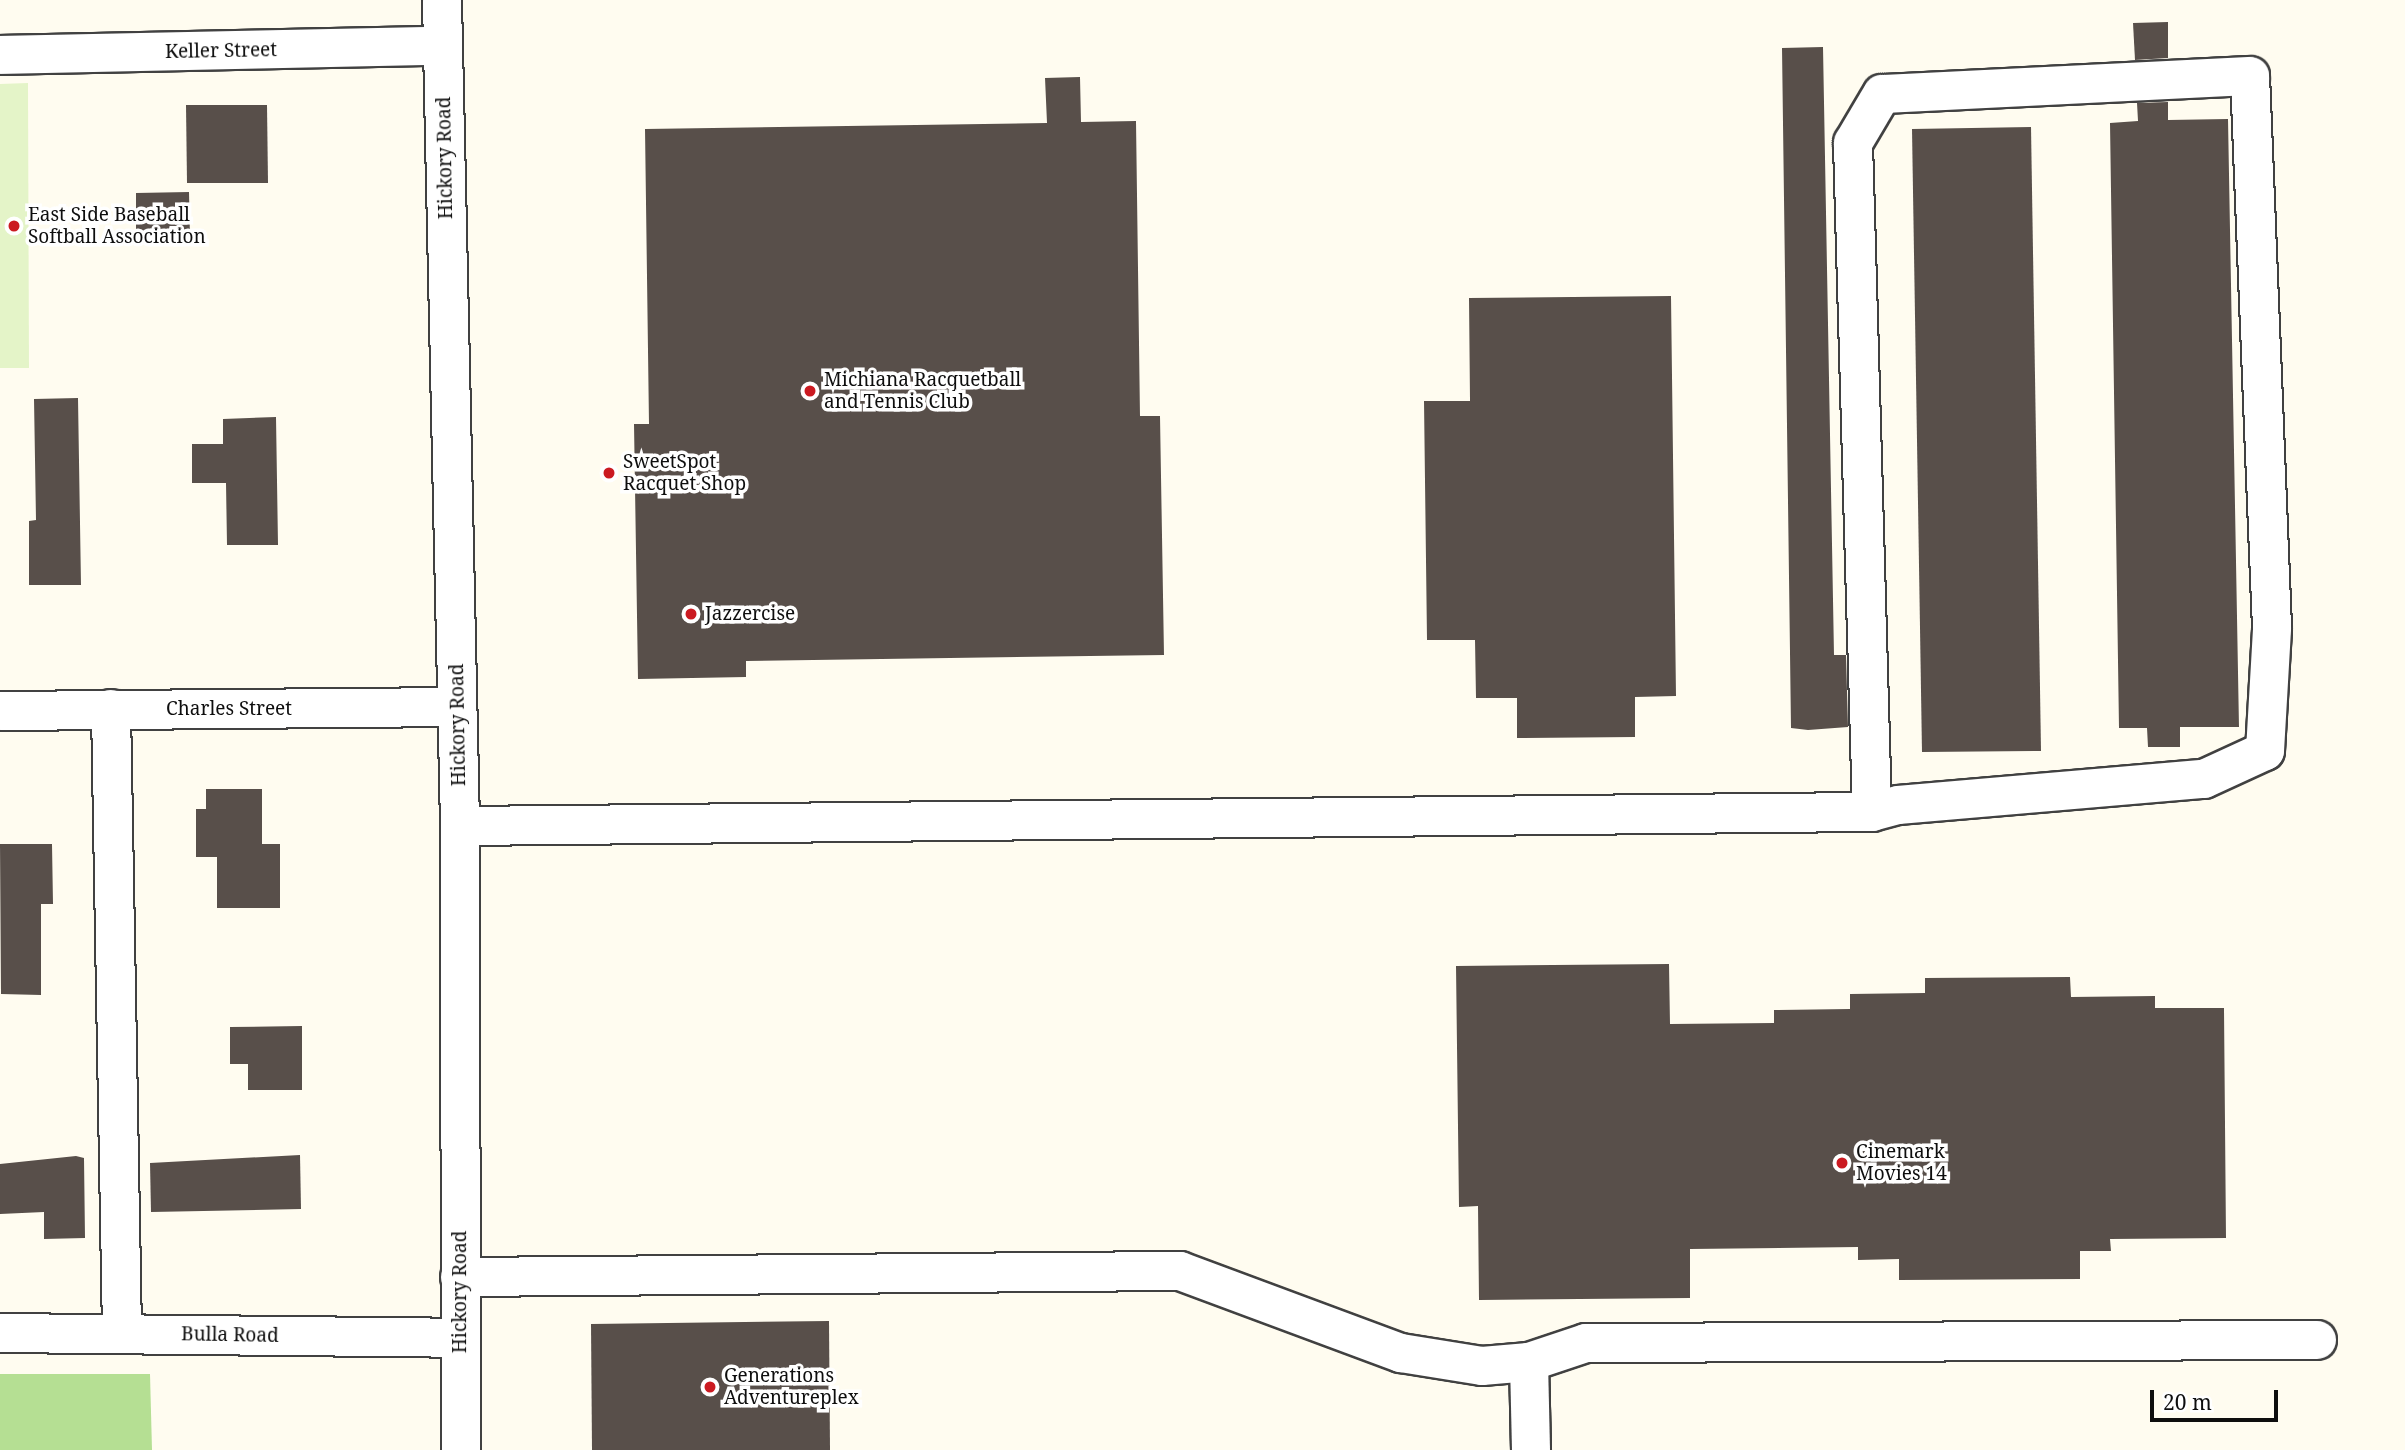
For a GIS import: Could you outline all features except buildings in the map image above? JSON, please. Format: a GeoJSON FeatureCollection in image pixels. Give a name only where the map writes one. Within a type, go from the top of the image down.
{"type":"FeatureCollection","features":[{"type":"Feature","properties":{"kind":"street","name":"Hickory Road"},"geometry":{"type":"LineString","coordinates":[[442,0],[460,827],[461,1450]]}},
{"type":"Feature","properties":{"kind":"street","name":"Keller Street"},"geometry":{"type":"LineString","coordinates":[[0,55],[442,46]]}},
{"type":"Feature","properties":{"kind":"street"},"geometry":{"type":"LineString","coordinates":[[460,827],[1872,812],[1898,805],[2204,779],[2264,751],[2272,628],[2250,76],[1882,94],[1853,143],[1872,812]]}},
{"type":"Feature","properties":{"kind":"street","name":"Charles Street"},"geometry":{"type":"LineString","coordinates":[[0,711],[457,707]]}},
{"type":"Feature","properties":{"kind":"street"},"geometry":{"type":"LineString","coordinates":[[111,709],[122,1334]]}},
{"type":"Feature","properties":{"kind":"street"},"geometry":{"type":"LineString","coordinates":[[460,1277],[1180,1271],[1426,1360],[1482,1366],[1529,1362],[1586,1343],[2317,1340]]}},
{"type":"Feature","properties":{"kind":"street","name":"Bulla Road"},"geometry":{"type":"LineString","coordinates":[[0,1334],[460,1338]]}},
{"type":"Feature","properties":{"kind":"street"},"geometry":{"type":"LineString","coordinates":[[1529,1362],[1531,1450]]}},
{"type":"Feature","properties":{"kind":"green space","name":"East Side Baseball Softball Association"},"geometry":{"type":"Polygon","coordinates":[[[28,83],[29,368],[0,368],[0,84],[28,83]]]}},
{"type":"Feature","properties":{"kind":"green space"},"geometry":{"type":"Polygon","coordinates":[[[0,1374],[150,1374],[152,1450],[0,1450],[0,1374]]]}},
{"type":"Feature","properties":{"kind":"place","name":"East Side Baseball Softball Association"},"geometry":{"type":"Point","coordinates":[14,226]}},
{"type":"Feature","properties":{"kind":"place","name":"Michiana Racquetball and Tennis Club"},"geometry":{"type":"Point","coordinates":[810,391]}},
{"type":"Feature","properties":{"kind":"place","name":"SweetSpot Racquet Shop"},"geometry":{"type":"Point","coordinates":[609,473]}},
{"type":"Feature","properties":{"kind":"place","name":"Jazzercise"},"geometry":{"type":"Point","coordinates":[691,614]}},
{"type":"Feature","properties":{"kind":"place","name":"Cinemark Movies 14"},"geometry":{"type":"Point","coordinates":[1842,1163]}},
{"type":"Feature","properties":{"kind":"place","name":"Generations Adventureplex"},"geometry":{"type":"Point","coordinates":[710,1387]}}]}
